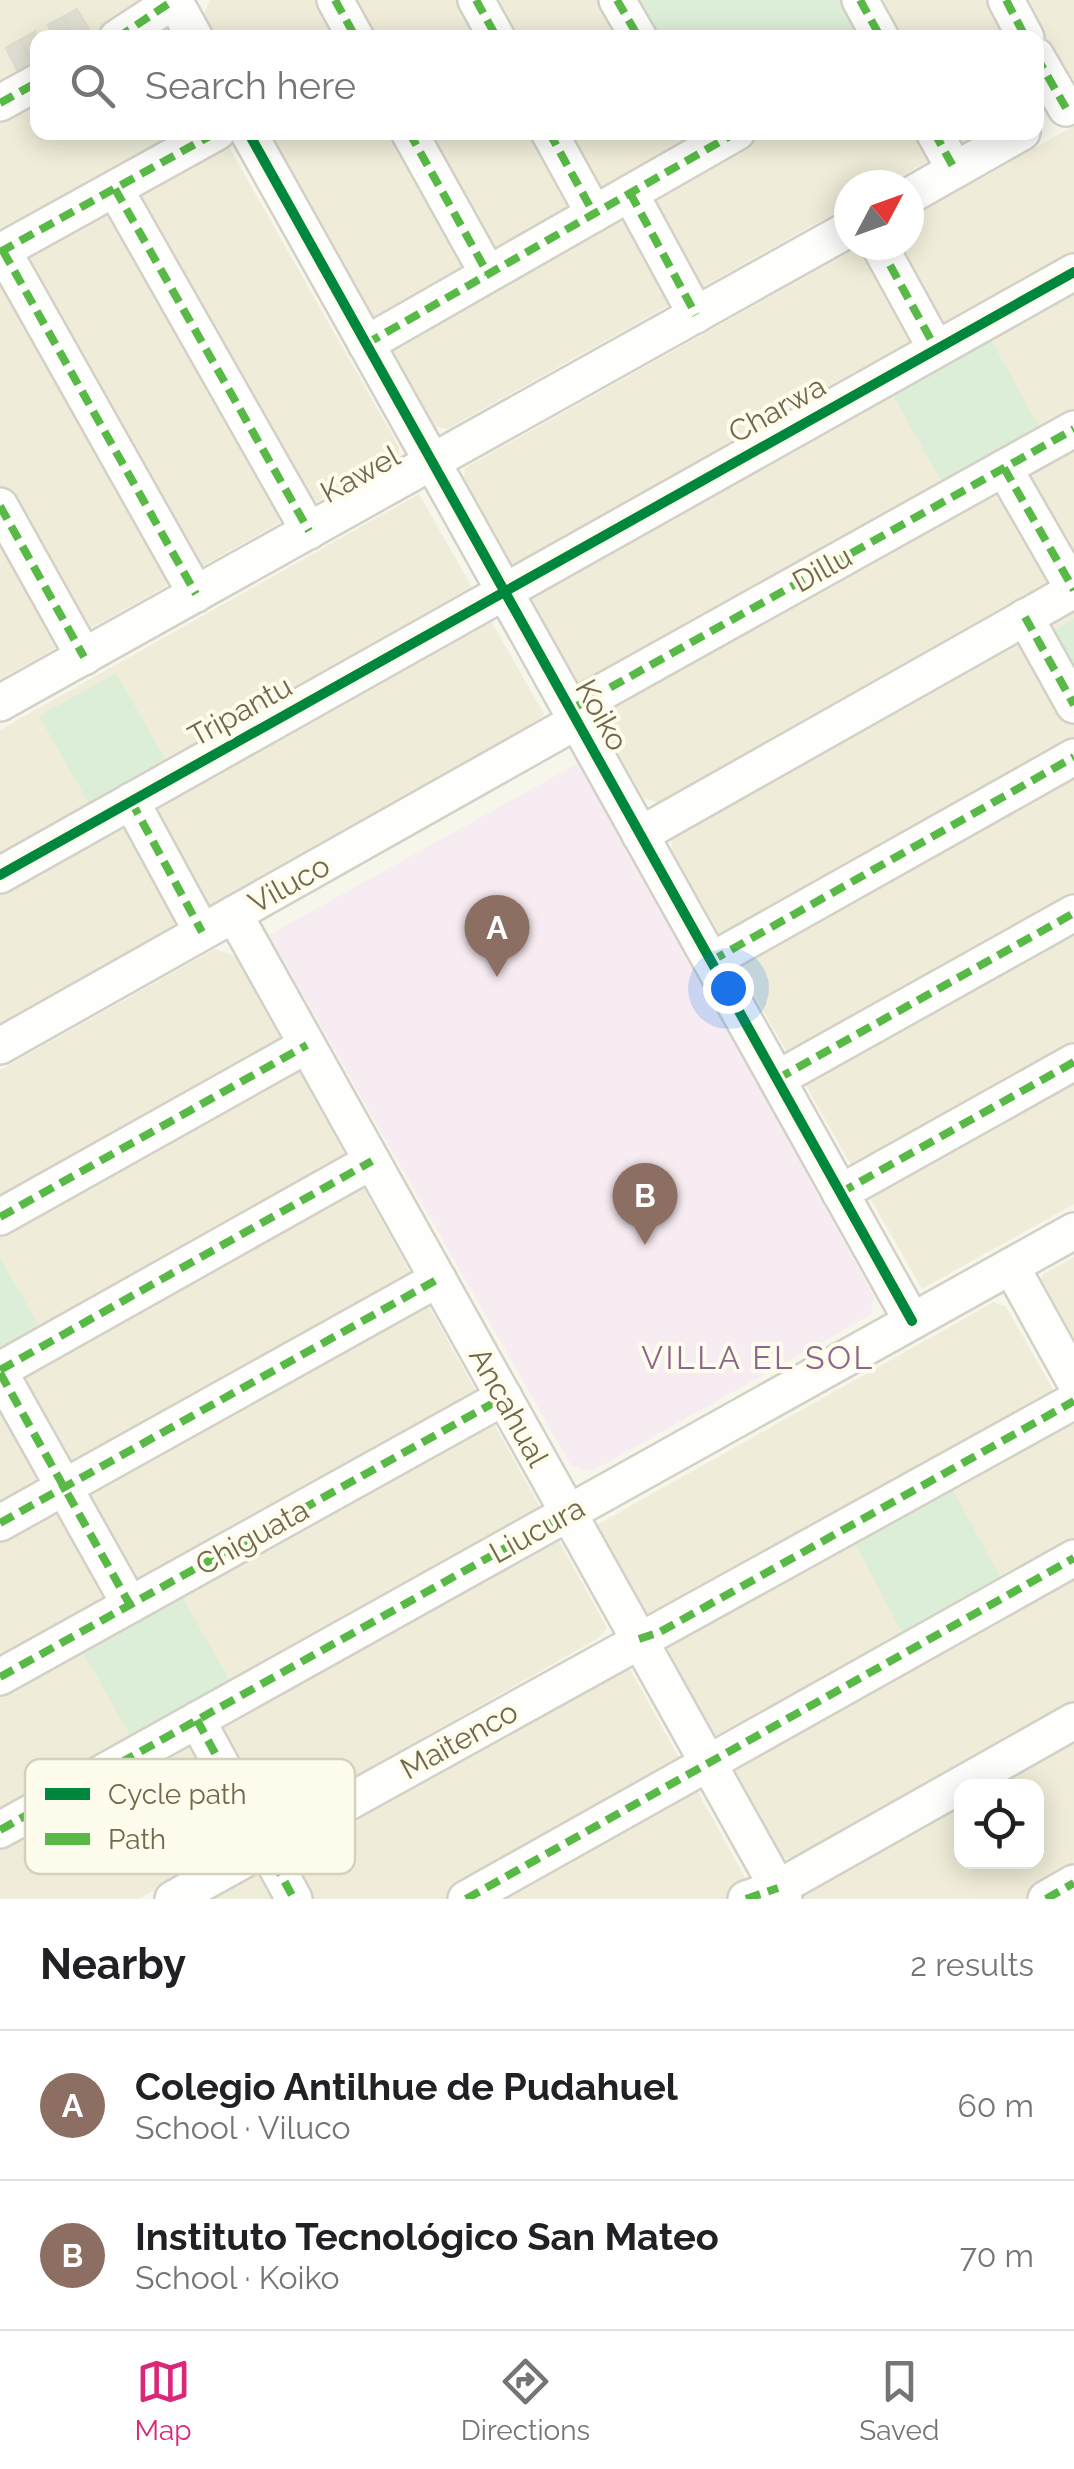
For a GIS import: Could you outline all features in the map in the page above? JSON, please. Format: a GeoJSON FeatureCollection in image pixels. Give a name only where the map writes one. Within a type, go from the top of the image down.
{"type":"FeatureCollection","features":[{"type":"Feature","properties":{"kind":"street"},"geometry":{"type":"LineString","coordinates":[[129,30],[174,0],[191,30]]}},
{"type":"Feature","properties":{"kind":"street"},"geometry":{"type":"LineString","coordinates":[[334,0],[351,30]]}},
{"type":"Feature","properties":{"kind":"street"},"geometry":{"type":"LineString","coordinates":[[476,0],[492,30]]}},
{"type":"Feature","properties":{"kind":"street"},"geometry":{"type":"LineString","coordinates":[[618,0],[635,30]]}},
{"type":"Feature","properties":{"kind":"street"},"geometry":{"type":"LineString","coordinates":[[860,0],[877,30]]}},
{"type":"Feature","properties":{"kind":"street"},"geometry":{"type":"LineString","coordinates":[[1006,0],[1022,30]]}},
{"type":"Feature","properties":{"kind":"street"},"geometry":{"type":"LineString","coordinates":[[1044,75],[1059,112]]}},
{"type":"Feature","properties":{"kind":"street"},"geometry":{"type":"LineString","coordinates":[[0,103],[30,86]]}},
{"type":"Feature","properties":{"kind":"street"},"geometry":{"type":"LineString","coordinates":[[196,594],[2,251],[203,140]]}},
{"type":"Feature","properties":{"kind":"street","name":"Koiko"},"geometry":{"type":"LineString","coordinates":[[252,140],[912,1321]]}},
{"type":"Feature","properties":{"kind":"street"},"geometry":{"type":"LineString","coordinates":[[413,140],[488,274]]}},
{"type":"Feature","properties":{"kind":"street"},"geometry":{"type":"LineString","coordinates":[[553,140],[594,214]]}},
{"type":"Feature","properties":{"kind":"street"},"geometry":{"type":"LineString","coordinates":[[938,140],[955,170]]}},
{"type":"Feature","properties":{"kind":"street"},"geometry":{"type":"LineString","coordinates":[[924,188],[1008,140]]}},
{"type":"Feature","properties":{"kind":"street"},"geometry":{"type":"LineString","coordinates":[[366,344],[630,193],[698,142]]}},
{"type":"Feature","properties":{"kind":"street"},"geometry":{"type":"LineString","coordinates":[[116,188],[309,531]]}},
{"type":"Feature","properties":{"kind":"street"},"geometry":{"type":"LineString","coordinates":[[630,193],[696,314]]}},
{"type":"Feature","properties":{"kind":"street","name":"Kawel"},"geometry":{"type":"LineString","coordinates":[[0,704],[834,237]]}},
{"type":"Feature","properties":{"kind":"street"},"geometry":{"type":"LineString","coordinates":[[887,260],[936,349]]}},
{"type":"Feature","properties":{"kind":"street","name":"Charwa"},"geometry":{"type":"LineString","coordinates":[[504,590],[1074,272]]}},
{"type":"Feature","properties":{"kind":"street","name":"Dillu"},"geometry":{"type":"LineString","coordinates":[[574,716],[1074,429]]}},
{"type":"Feature","properties":{"kind":"street"},"geometry":{"type":"LineString","coordinates":[[640,834],[1074,590],[1004,468]]}},
{"type":"Feature","properties":{"kind":"street"},"geometry":{"type":"LineString","coordinates":[[0,506],[84,657]]}},
{"type":"Feature","properties":{"kind":"street","name":"Tripantu"},"geometry":{"type":"LineString","coordinates":[[0,875],[504,590]]}},
{"type":"Feature","properties":{"kind":"street"},"geometry":{"type":"LineString","coordinates":[[1025,617],[1074,705]]}},
{"type":"Feature","properties":{"kind":"street","name":"Viluco"},"geometry":{"type":"LineString","coordinates":[[0,1046],[574,716]]}},
{"type":"Feature","properties":{"kind":"street"},"geometry":{"type":"LineString","coordinates":[[711,961],[1074,756]]}},
{"type":"Feature","properties":{"kind":"street"},"geometry":{"type":"LineString","coordinates":[[132,801],[202,932]]}},
{"type":"Feature","properties":{"kind":"street"},"geometry":{"type":"LineString","coordinates":[[777,1079],[1074,912]]}},
{"type":"Feature","properties":{"kind":"street","name":"Ancahual"},"geometry":{"type":"LineString","coordinates":[[234,914],[709,1764],[769,1895]]}},
{"type":"Feature","properties":{"kind":"street"},"geometry":{"type":"LineString","coordinates":[[0,1217],[308,1045]]}},
{"type":"Feature","properties":{"kind":"street"},"geometry":{"type":"LineString","coordinates":[[840,1193],[1074,1062]]}},
{"type":"Feature","properties":{"kind":"street"},"geometry":{"type":"LineString","coordinates":[[130,1605],[0,1371],[372,1161]]}},
{"type":"Feature","properties":{"kind":"street","name":"Liucura"},"geometry":{"type":"LineString","coordinates":[[127,1759],[1074,1231]]}},
{"type":"Feature","properties":{"kind":"street"},"geometry":{"type":"LineString","coordinates":[[1011,1266],[1074,1380]]}},
{"type":"Feature","properties":{"kind":"street"},"geometry":{"type":"LineString","coordinates":[[0,1523],[438,1279]]}},
{"type":"Feature","properties":{"kind":"street","name":"Chiguata"},"geometry":{"type":"LineString","coordinates":[[0,1677],[504,1397]]}},
{"type":"Feature","properties":{"kind":"street","name":"Maitenco"},"geometry":{"type":"LineString","coordinates":[[355,1797],[1074,1401]]}},
{"type":"Feature","properties":{"kind":"street"},"geometry":{"type":"LineString","coordinates":[[466,1899],[1074,1558]]}},
{"type":"Feature","properties":{"kind":"street"},"geometry":{"type":"LineString","coordinates":[[197,1720],[218,1759]]}},
{"type":"Feature","properties":{"kind":"street"},"geometry":{"type":"LineString","coordinates":[[769,1895],[1074,1721]]}},
{"type":"Feature","properties":{"kind":"street","name":"Liucura"},"geometry":{"type":"LineString","coordinates":[[0,1830],[25,1816]]}},
{"type":"Feature","properties":{"kind":"street","name":"Maitenco"},"geometry":{"type":"LineString","coordinates":[[174,1899],[218,1874]]}},
{"type":"Feature","properties":{"kind":"street"},"geometry":{"type":"LineString","coordinates":[[281,1874],[294,1899]]}},
{"type":"Feature","properties":{"kind":"street"},"geometry":{"type":"LineString","coordinates":[[1046,1899],[1074,1883]]}},
{"type":"Feature","properties":{"kind":"shaded area"},"geometry":{"type":"Polygon","coordinates":[[[0,0],[147,0],[164,30],[30,30],[30,140],[225,140],[399,447],[399,456],[0,679],[0,0]]]}},
{"type":"Feature","properties":{"kind":"shaded area"},"geometry":{"type":"Polygon","coordinates":[[[210,0],[1074,0],[1074,79],[1044,96],[1044,30],[211,30],[203,16],[210,0]]]}},
{"type":"Feature","properties":{"kind":"shaded area"},"geometry":{"type":"Polygon","coordinates":[[[1074,126],[1074,571],[659,803],[643,797],[463,487],[465,468],[835,260],[924,260],[924,211],[1074,126]]]}},
{"type":"Feature","properties":{"kind":"shaded area"},"geometry":{"type":"Polygon","coordinates":[[[273,140],[966,140],[912,170],[834,170],[834,213],[447,429],[433,426],[273,140]]]}},
{"type":"Feature","properties":{"kind":"shaded area"},"geometry":{"type":"Polygon","coordinates":[[[419,494],[544,714],[536,723],[0,1023],[0,730],[419,494]]]}},
{"type":"Feature","properties":{"kind":"shaded area"},"geometry":{"type":"Polygon","coordinates":[[[1074,612],[1074,1204],[922,1289],[672,851],[671,839],[1074,612]]]}},
{"type":"Feature","properties":{"kind":"shaded area"},"geometry":{"type":"Polygon","coordinates":[[[582,761],[874,1297],[870,1315],[590,1472],[571,1465],[269,935],[582,761]]]}},
{"type":"Feature","properties":{"kind":"shaded area"},"geometry":{"type":"Polygon","coordinates":[[[215,949],[235,956],[607,1628],[597,1639],[355,1776],[355,1759],[25,1759],[25,1874],[183,1874],[139,1899],[0,1899],[0,1070],[215,949]]]}},
{"type":"Feature","properties":{"kind":"shaded area"},"geometry":{"type":"Polygon","coordinates":[[[1074,1257],[1074,1347],[1042,1289],[1042,1275],[1074,1257]]]}},
{"type":"Feature","properties":{"kind":"shaded area"},"geometry":{"type":"Polygon","coordinates":[[[994,1302],[1006,1307],[1074,1426],[1074,1702],[798,1859],[781,1857],[593,1527],[994,1302]]]}},
{"type":"Feature","properties":{"kind":"shaded area"},"geometry":{"type":"Polygon","coordinates":[[[616,1668],[631,1671],[757,1899],[203,1899],[248,1874],[355,1874],[355,1814],[616,1668]]]}},
{"type":"Feature","properties":{"kind":"shaded area"},"geometry":{"type":"Polygon","coordinates":[[[1074,1741],[1074,1899],[804,1899],[801,1893],[954,1807],[954,1869],[1044,1869],[1044,1779],[1005,1779],[1074,1741]]]}},
{"type":"Feature","properties":{"kind":"green space"},"geometry":{"type":"Polygon","coordinates":[[[632,0],[843,0],[860,30],[649,30],[632,0]]]}},
{"type":"Feature","properties":{"kind":"green space"},"geometry":{"type":"Polygon","coordinates":[[[991,340],[1043,433],[945,488],[893,395],[991,340]]]}},
{"type":"Feature","properties":{"kind":"green space"},"geometry":{"type":"Polygon","coordinates":[[[1074,619],[1074,718],[1032,643],[1074,619]]]}},
{"type":"Feature","properties":{"kind":"green space"},"geometry":{"type":"Polygon","coordinates":[[[116,673],[170,768],[94,812],[39,716],[116,673]]]}},
{"type":"Feature","properties":{"kind":"green space"},"geometry":{"type":"Polygon","coordinates":[[[0,1257],[42,1332],[0,1355],[0,1257]]]}},
{"type":"Feature","properties":{"kind":"green space"},"geometry":{"type":"Polygon","coordinates":[[[950,1484],[1003,1583],[904,1636],[851,1536],[950,1484]]]}},
{"type":"Feature","properties":{"kind":"green space"},"geometry":{"type":"Polygon","coordinates":[[[181,1595],[234,1688],[135,1744],[82,1650],[181,1595]]]}},
{"type":"Feature","properties":{"kind":"building"},"geometry":{"type":"Polygon","coordinates":[[[77,9],[89,30],[70,30],[63,17],[77,9]]]}},
{"type":"Feature","properties":{"kind":"building"},"geometry":{"type":"Polygon","coordinates":[[[63,17],[70,30],[51,30],[48,25],[63,17]]]}},
{"type":"Feature","properties":{"kind":"building"},"geometry":{"type":"Polygon","coordinates":[[[30,35],[30,58],[20,40],[30,35]]]}},
{"type":"Feature","properties":{"kind":"building"},"geometry":{"type":"Polygon","coordinates":[[[20,40],[30,65],[18,71],[6,48],[20,40]]]}},
{"type":"Feature","properties":{"kind":"marked path"},"geometry":{"type":"LineString","coordinates":[[129,30],[174,0]]}},
{"type":"Feature","properties":{"kind":"marked path"},"geometry":{"type":"LineString","coordinates":[[335,0],[352,30]]}},
{"type":"Feature","properties":{"kind":"marked path"},"geometry":{"type":"LineString","coordinates":[[476,0],[493,30]]}},
{"type":"Feature","properties":{"kind":"marked path"},"geometry":{"type":"LineString","coordinates":[[617,0],[634,30]]}},
{"type":"Feature","properties":{"kind":"marked path"},"geometry":{"type":"LineString","coordinates":[[860,0],[877,30]]}},
{"type":"Feature","properties":{"kind":"marked path"},"geometry":{"type":"LineString","coordinates":[[1006,0],[1022,30]]}},
{"type":"Feature","properties":{"kind":"marked path"},"geometry":{"type":"LineString","coordinates":[[1044,70],[1066,108]]}},
{"type":"Feature","properties":{"kind":"marked path"},"geometry":{"type":"LineString","coordinates":[[0,103],[30,86]]}},
{"type":"Feature","properties":{"kind":"marked path"},"geometry":{"type":"LineString","coordinates":[[0,252],[203,140]]}},
{"type":"Feature","properties":{"kind":"marked path"},"geometry":{"type":"LineString","coordinates":[[413,140],[488,274]]}},
{"type":"Feature","properties":{"kind":"marked path"},"geometry":{"type":"LineString","coordinates":[[553,140],[594,214]]}},
{"type":"Feature","properties":{"kind":"marked path"},"geometry":{"type":"LineString","coordinates":[[366,344],[723,140]]}},
{"type":"Feature","properties":{"kind":"marked path"},"geometry":{"type":"LineString","coordinates":[[938,140],[955,170]]}},
{"type":"Feature","properties":{"kind":"marked path"},"geometry":{"type":"LineString","coordinates":[[115,189],[309,531]]}},
{"type":"Feature","properties":{"kind":"marked path"},"geometry":{"type":"LineString","coordinates":[[630,193],[696,315]]}},
{"type":"Feature","properties":{"kind":"marked path"},"geometry":{"type":"LineString","coordinates":[[3,251],[196,594]]}},
{"type":"Feature","properties":{"kind":"marked path"},"geometry":{"type":"LineString","coordinates":[[887,260],[936,349]]}},
{"type":"Feature","properties":{"kind":"marked path"},"geometry":{"type":"LineString","coordinates":[[570,710],[1074,429]]}},
{"type":"Feature","properties":{"kind":"marked path"},"geometry":{"type":"LineString","coordinates":[[1004,468],[1074,590]]}},
{"type":"Feature","properties":{"kind":"marked path"},"geometry":{"type":"LineString","coordinates":[[0,506],[84,657]]}},
{"type":"Feature","properties":{"kind":"marked path"},"geometry":{"type":"LineString","coordinates":[[1025,617],[1074,705]]}},
{"type":"Feature","properties":{"kind":"marked path"},"geometry":{"type":"LineString","coordinates":[[711,961],[1074,757]]}},
{"type":"Feature","properties":{"kind":"marked path"},"geometry":{"type":"LineString","coordinates":[[131,801],[202,932]]}},
{"type":"Feature","properties":{"kind":"marked path"},"geometry":{"type":"LineString","coordinates":[[777,1079],[1074,913]]}},
{"type":"Feature","properties":{"kind":"marked path"},"geometry":{"type":"LineString","coordinates":[[0,1217],[307,1045]]}},
{"type":"Feature","properties":{"kind":"marked path"},"geometry":{"type":"LineString","coordinates":[[840,1193],[1074,1062]]}},
{"type":"Feature","properties":{"kind":"marked path"},"geometry":{"type":"LineString","coordinates":[[0,1370],[372,1161]]}},
{"type":"Feature","properties":{"kind":"marked path"},"geometry":{"type":"LineString","coordinates":[[0,1523],[438,1279]]}},
{"type":"Feature","properties":{"kind":"marked path"},"geometry":{"type":"LineString","coordinates":[[0,1373],[130,1605]]}},
{"type":"Feature","properties":{"kind":"marked path"},"geometry":{"type":"LineString","coordinates":[[0,1677],[504,1397]]}},
{"type":"Feature","properties":{"kind":"marked path"},"geometry":{"type":"LineString","coordinates":[[639,1639],[660,1632],[1074,1401]]}},
{"type":"Feature","properties":{"kind":"marked path"},"geometry":{"type":"LineString","coordinates":[[127,1759],[568,1513]]}},
{"type":"Feature","properties":{"kind":"marked path"},"geometry":{"type":"LineString","coordinates":[[466,1899],[1074,1558]]}},
{"type":"Feature","properties":{"kind":"marked path"},"geometry":{"type":"LineString","coordinates":[[197,1720],[218,1759]]}},
{"type":"Feature","properties":{"kind":"marked path"},"geometry":{"type":"LineString","coordinates":[[0,1830],[25,1816]]}},
{"type":"Feature","properties":{"kind":"marked path"},"geometry":{"type":"LineString","coordinates":[[280,1874],[294,1899]]}},
{"type":"Feature","properties":{"kind":"marked path"},"geometry":{"type":"LineString","coordinates":[[1046,1899],[1074,1883]]}},
{"type":"Feature","properties":{"kind":"marked path"},"geometry":{"type":"LineString","coordinates":[[746,1899],[778,1888]]}},
{"type":"Feature","properties":{"kind":"cycle path"},"geometry":{"type":"LineString","coordinates":[[252,140],[912,1321]]}},
{"type":"Feature","properties":{"kind":"cycle path"},"geometry":{"type":"LineString","coordinates":[[0,875],[1074,272]]}},
{"type":"Feature","properties":{"kind":"place","name":"Colegio Antilhue de Pudahuel"},"geometry":{"type":"Point","coordinates":[497,977]}},
{"type":"Feature","properties":{"kind":"place","name":"Instituto Tecnológico San Mateo"},"geometry":{"type":"Point","coordinates":[645,1245]}},
{"type":"Feature","properties":{"kind":"district","name":"VILLA EL SOL"},"geometry":{"type":"Point","coordinates":[758,1357]}}]}
